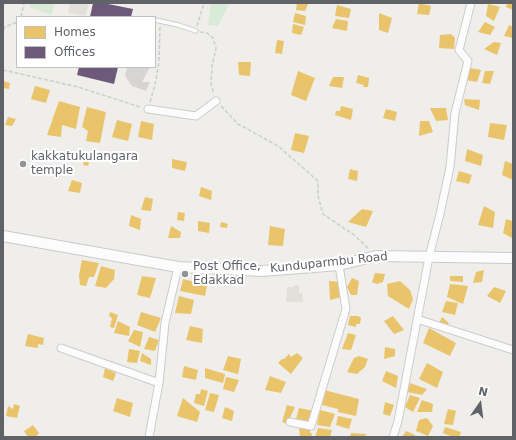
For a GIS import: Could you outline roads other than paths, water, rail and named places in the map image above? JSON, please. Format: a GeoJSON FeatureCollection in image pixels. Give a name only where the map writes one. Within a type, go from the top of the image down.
{"type":"FeatureCollection","features":[{"type":"Feature","properties":{"kind":"main road","name":"Kunduparmbu Road"},"geometry":{"type":"LineString","coordinates":[[3,236],[178,267],[262,270],[339,264],[376,256],[513,258]]}},
{"type":"Feature","properties":{"kind":"street"},"geometry":{"type":"LineString","coordinates":[[393,437],[429,257],[450,167],[455,113],[468,61],[459,50],[471,3]]}},
{"type":"Feature","properties":{"kind":"street"},"geometry":{"type":"LineString","coordinates":[[148,109],[196,116],[216,101]]}},
{"type":"Feature","properties":{"kind":"street"},"geometry":{"type":"LineString","coordinates":[[290,422],[311,426],[346,309],[339,264]]}},
{"type":"Feature","properties":{"kind":"street"},"geometry":{"type":"LineString","coordinates":[[149,437],[159,383],[164,323],[178,267]]}},
{"type":"Feature","properties":{"kind":"street"},"geometry":{"type":"LineString","coordinates":[[417,319],[513,350]]}},
{"type":"Feature","properties":{"kind":"street"},"geometry":{"type":"LineString","coordinates":[[61,348],[159,383]]}},
{"type":"Feature","properties":{"kind":"lane"},"geometry":{"type":"LineString","coordinates":[[156,20],[196,31]]}},
{"type":"Feature","properties":{"kind":"place","name":"kakkatukulangara temple"},"geometry":{"type":"Point","coordinates":[23,164]}},
{"type":"Feature","properties":{"kind":"place","name":"Post Office, Edakkad"},"geometry":{"type":"Point","coordinates":[185,274]}}]}
